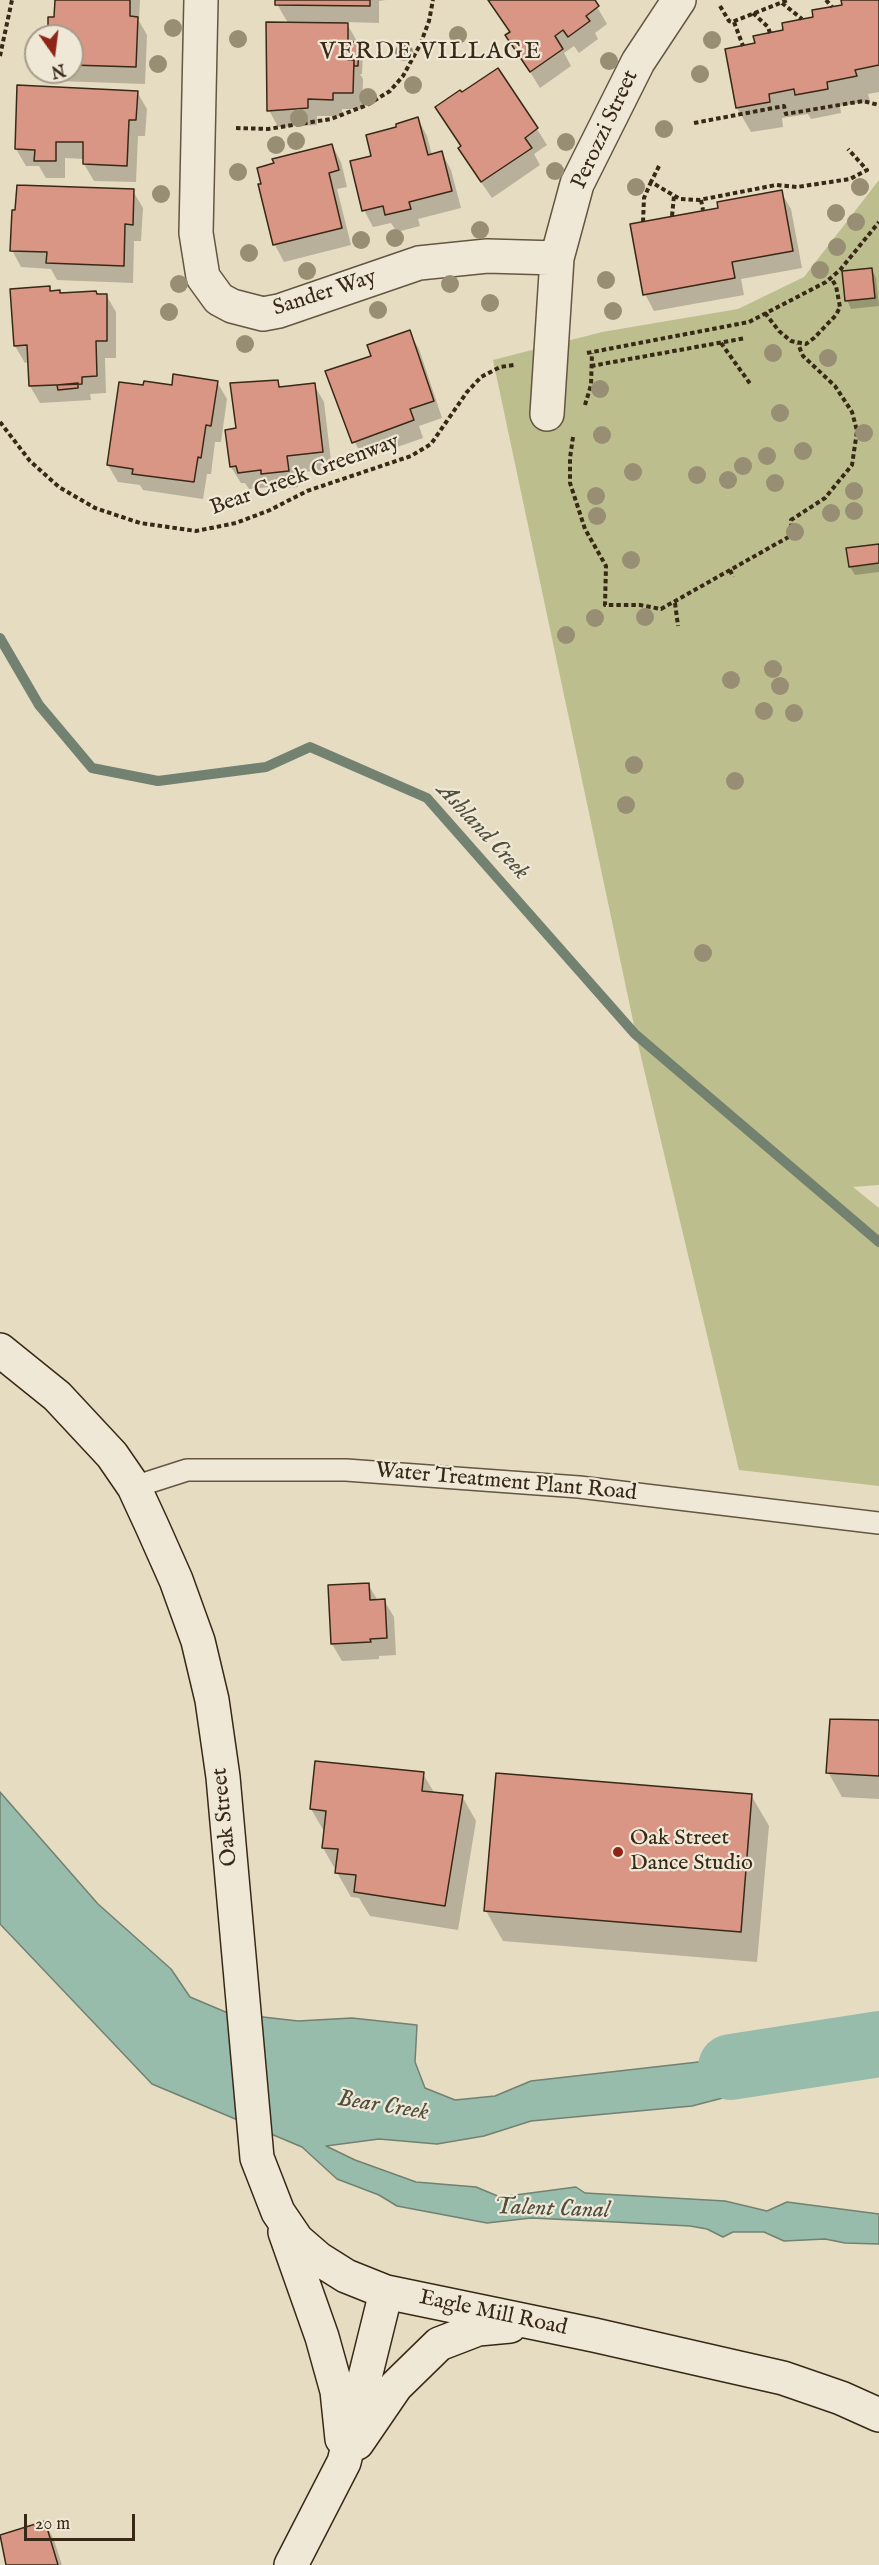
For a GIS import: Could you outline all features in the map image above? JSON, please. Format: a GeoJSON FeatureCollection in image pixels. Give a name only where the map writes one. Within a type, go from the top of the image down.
{"type":"FeatureCollection","features":[{"type":"Feature","properties":{"kind":"street","name":"Sander Way"},"geometry":{"type":"LineString","coordinates":[[201,0],[196,233],[202,277],[219,299],[247,311],[263,314],[279,311],[419,263],[487,256],[557,258]]}},
{"type":"Feature","properties":{"kind":"street","name":"Perozzi Street"},"geometry":{"type":"LineString","coordinates":[[547,414],[557,258],[577,184],[638,62],[679,0]]}},
{"type":"Feature","properties":{"kind":"street","name":"Oak Street"},"geometry":{"type":"LineString","coordinates":[[0,1350],[57,1396],[112,1455],[134,1487],[176,1580],[198,1641],[212,1700],[223,1778],[257,2158],[278,2212],[297,2240],[319,2259],[346,2276],[386,2292]]}},
{"type":"Feature","properties":{"kind":"street"},"geometry":{"type":"LineString","coordinates":[[278,2212],[322,2337],[337,2391],[344,2462]]}},
{"type":"Feature","properties":{"kind":"street"},"geometry":{"type":"LineString","coordinates":[[344,2462],[386,2292]]}},
{"type":"Feature","properties":{"kind":"street","name":"Eagle Mill Road"},"geometry":{"type":"LineString","coordinates":[[386,2292],[594,2335],[783,2378],[841,2398],[879,2415]]}},
{"type":"Feature","properties":{"kind":"street"},"geometry":{"type":"LineString","coordinates":[[291,2565],[344,2462],[396,2386],[439,2344],[478,2329],[531,2323]]}},
{"type":"Feature","properties":{"kind":"lane","name":"Water Treatment Plant Road"},"geometry":{"type":"LineString","coordinates":[[134,1487],[187,1470],[346,1470],[579,1487],[879,1523]]}},
{"type":"Feature","properties":{"kind":"path"},"geometry":{"type":"LineString","coordinates":[[0,56],[12,0]]}},
{"type":"Feature","properties":{"kind":"path"},"geometry":{"type":"LineString","coordinates":[[236,128],[268,129],[331,119],[367,105],[390,91],[403,76],[420,45],[429,21],[433,0]]}},
{"type":"Feature","properties":{"kind":"path"},"geometry":{"type":"LineString","coordinates":[[720,6],[729,21],[734,22],[788,0]]}},
{"type":"Feature","properties":{"kind":"path"},"geometry":{"type":"LineString","coordinates":[[826,0],[832,7]]}},
{"type":"Feature","properties":{"kind":"path"},"geometry":{"type":"LineString","coordinates":[[782,3],[802,19]]}},
{"type":"Feature","properties":{"kind":"path"},"geometry":{"type":"LineString","coordinates":[[753,13],[768,27],[770,33]]}},
{"type":"Feature","properties":{"kind":"path"},"geometry":{"type":"LineString","coordinates":[[734,22],[743,46]]}},
{"type":"Feature","properties":{"kind":"path"},"geometry":{"type":"LineString","coordinates":[[694,123],[784,106],[786,114],[863,101],[879,105]]}},
{"type":"Feature","properties":{"kind":"path"},"geometry":{"type":"LineString","coordinates":[[651,182],[674,196],[690,201],[730,197],[776,185],[797,188],[850,179],[867,170],[848,149]]}},
{"type":"Feature","properties":{"kind":"path"},"geometry":{"type":"LineString","coordinates":[[643,222],[644,198],[659,166]]}},
{"type":"Feature","properties":{"kind":"path"},"geometry":{"type":"LineString","coordinates":[[672,216],[674,196]]}},
{"type":"Feature","properties":{"kind":"path"},"geometry":{"type":"LineString","coordinates":[[701,200],[704,210]]}},
{"type":"Feature","properties":{"kind":"path"},"geometry":{"type":"LineString","coordinates":[[581,414],[589,396],[592,353],[749,322],[831,278],[879,222]]}},
{"type":"Feature","properties":{"kind":"path"},"geometry":{"type":"LineString","coordinates":[[765,313],[779,331],[791,341],[806,344],[836,315],[840,307],[836,286],[831,278]]}},
{"type":"Feature","properties":{"kind":"path"},"geometry":{"type":"LineString","coordinates":[[591,366],[747,338]]}},
{"type":"Feature","properties":{"kind":"path"},"geometry":{"type":"LineString","coordinates":[[721,343],[751,385]]}},
{"type":"Feature","properties":{"kind":"path"},"geometry":{"type":"LineString","coordinates":[[575,430],[570,458],[570,483],[585,529],[606,566],[605,605],[640,605],[661,609],[792,535],[791,520],[825,498],[852,465],[857,431],[852,412],[835,386],[803,356],[798,344]]}},
{"type":"Feature","properties":{"kind":"path","name":"Bear Creek Greenway"},"geometry":{"type":"LineString","coordinates":[[0,422],[30,461],[68,492],[95,507],[140,523],[196,531],[236,523],[270,510],[307,491],[411,456],[431,444],[467,392],[481,377],[500,367],[512,365]]}},
{"type":"Feature","properties":{"kind":"path"},"geometry":{"type":"LineString","coordinates":[[730,570],[733,577]]}},
{"type":"Feature","properties":{"kind":"path"},"geometry":{"type":"LineString","coordinates":[[675,603],[678,626]]}},
{"type":"Feature","properties":{"kind":"shaded area"},"geometry":{"type":"Polygon","coordinates":[[[879,180],[879,1185],[853,1187],[879,1208],[879,1486],[739,1470],[638,1044],[493,360],[602,332],[738,309],[804,277],[879,180]]]}},
{"type":"Feature","properties":{"kind":"water","name":"Talent Canal"},"geometry":{"type":"Polygon","coordinates":[[[0,1792],[98,1904],[171,1969],[190,1997],[228,2013],[298,2021],[352,2018],[417,2025],[415,2062],[425,2088],[455,2100],[495,2096],[531,2081],[716,2060],[822,2044],[815,2074],[692,2106],[531,2121],[484,2136],[437,2144],[379,2139],[326,2146],[355,2160],[416,2182],[476,2187],[500,2197],[576,2187],[585,2193],[725,2201],[767,2211],[787,2202],[879,2214],[879,2244],[845,2243],[825,2239],[784,2241],[764,2232],[733,2232],[723,2237],[707,2229],[690,2226],[616,2222],[531,2218],[487,2223],[397,2206],[379,2195],[337,2179],[302,2147],[152,2084],[0,1924],[0,1792]]]}},
{"type":"Feature","properties":{"kind":"building"},"geometry":{"type":"Polygon","coordinates":[[[55,0],[130,0],[130,16],[138,17],[136,67],[84,65],[84,24],[48,24],[48,17],[54,17],[55,0]]]}},
{"type":"Feature","properties":{"kind":"building"},"geometry":{"type":"Polygon","coordinates":[[[275,0],[370,0],[370,6],[275,5],[275,0]]]}},
{"type":"Feature","properties":{"kind":"building"},"geometry":{"type":"Polygon","coordinates":[[[488,0],[595,0],[599,6],[586,16],[590,21],[568,37],[563,30],[555,36],[563,49],[530,72],[505,35],[510,32],[488,0]]]}},
{"type":"Feature","properties":{"kind":"building"},"geometry":{"type":"Polygon","coordinates":[[[841,0],[879,0],[879,65],[855,70],[857,76],[827,82],[828,89],[795,95],[794,89],[769,94],[770,102],[736,108],[725,49],[755,43],[753,36],[783,30],[782,23],[813,17],[812,10],[842,5],[841,0]]]}},
{"type":"Feature","properties":{"kind":"building"},"geometry":{"type":"Polygon","coordinates":[[[266,22],[348,23],[348,60],[354,60],[353,93],[333,93],[333,100],[308,99],[308,108],[267,111],[266,22]]]}},
{"type":"Feature","properties":{"kind":"building"},"geometry":{"type":"Polygon","coordinates":[[[348,42],[359,42],[358,66],[354,66],[354,60],[348,60],[348,42]]]}},
{"type":"Feature","properties":{"kind":"building"},"geometry":{"type":"Polygon","coordinates":[[[498,68],[538,128],[525,138],[532,148],[481,182],[458,148],[461,146],[435,107],[498,68]]]}},
{"type":"Feature","properties":{"kind":"building"},"geometry":{"type":"Polygon","coordinates":[[[17,85],[138,91],[136,120],[129,120],[127,166],[83,164],[83,142],[56,142],[56,161],[34,161],[35,150],[15,149],[17,85]]]}},
{"type":"Feature","properties":{"kind":"building"},"geometry":{"type":"Polygon","coordinates":[[[418,117],[428,155],[442,151],[452,191],[409,202],[411,209],[385,215],[383,206],[362,211],[350,161],[371,156],[366,135],[396,127],[396,124],[418,117]]]}},
{"type":"Feature","properties":{"kind":"building"},"geometry":{"type":"Polygon","coordinates":[[[332,144],[339,170],[329,173],[342,228],[273,245],[258,184],[261,184],[257,168],[274,163],[272,159],[332,144]]]}},
{"type":"Feature","properties":{"kind":"building"},"geometry":{"type":"Polygon","coordinates":[[[17,185],[134,189],[133,225],[125,224],[124,266],[46,263],[47,252],[10,251],[12,210],[15,210],[17,185]]]}},
{"type":"Feature","properties":{"kind":"building"},"geometry":{"type":"Polygon","coordinates":[[[782,190],[793,251],[732,262],[735,278],[643,295],[630,224],[718,208],[717,202],[782,190]]]}},
{"type":"Feature","properties":{"kind":"building"},"geometry":{"type":"Polygon","coordinates":[[[872,268],[875,298],[845,301],[842,271],[872,268]]]}},
{"type":"Feature","properties":{"kind":"building"},"geometry":{"type":"Polygon","coordinates":[[[50,286],[50,291],[60,290],[60,293],[96,291],[97,294],[107,294],[107,341],[96,341],[97,376],[82,377],[82,384],[29,386],[27,345],[14,346],[10,289],[50,286]]]}},
{"type":"Feature","properties":{"kind":"building"},"geometry":{"type":"Polygon","coordinates":[[[410,330],[434,401],[410,409],[414,420],[352,443],[325,371],[371,356],[367,345],[410,330]]]}},
{"type":"Feature","properties":{"kind":"building"},"geometry":{"type":"Polygon","coordinates":[[[173,374],[218,381],[211,426],[206,425],[201,458],[198,457],[194,482],[132,474],[133,469],[107,465],[119,382],[143,385],[144,381],[172,385],[173,374]]]}},
{"type":"Feature","properties":{"kind":"building"},"geometry":{"type":"Polygon","coordinates":[[[278,380],[279,387],[315,383],[323,452],[287,456],[289,471],[261,474],[261,470],[238,473],[236,466],[230,467],[225,430],[236,428],[230,383],[278,380]]]}},
{"type":"Feature","properties":{"kind":"building"},"geometry":{"type":"Polygon","coordinates":[[[78,383],[78,388],[58,390],[57,385],[78,383]]]}},
{"type":"Feature","properties":{"kind":"building"},"geometry":{"type":"Polygon","coordinates":[[[879,544],[879,563],[849,567],[846,548],[879,544]]]}},
{"type":"Feature","properties":{"kind":"building"},"geometry":{"type":"Polygon","coordinates":[[[369,1583],[370,1600],[385,1599],[387,1638],[370,1639],[371,1642],[331,1644],[328,1585],[369,1583]]]}},
{"type":"Feature","properties":{"kind":"building"},"geometry":{"type":"Polygon","coordinates":[[[830,1719],[879,1720],[879,1776],[826,1773],[830,1719]]]}},
{"type":"Feature","properties":{"kind":"building"},"geometry":{"type":"Polygon","coordinates":[[[315,1761],[424,1772],[422,1791],[463,1795],[445,1906],[354,1892],[356,1875],[335,1873],[338,1849],[322,1848],[326,1811],[310,1809],[315,1761]]]}},
{"type":"Feature","properties":{"kind":"building","name":"Oak Street Dance Studio"},"geometry":{"type":"Polygon","coordinates":[[[496,1773],[752,1794],[741,1932],[484,1911],[496,1773]]]}},
{"type":"Feature","properties":{"kind":"building"},"geometry":{"type":"Polygon","coordinates":[[[45,2521],[58,2565],[6,2565],[0,2535],[45,2521]]]}},
{"type":"Feature","properties":{"kind":"waterway","name":"Ashland Creek"},"geometry":{"type":"LineString","coordinates":[[0,638],[39,705],[92,768],[158,781],[266,767],[310,747],[427,798],[635,1034],[879,1242]]}},
{"type":"Feature","properties":{"kind":"waterway","name":"Bear Creek"},"geometry":{"type":"LineString","coordinates":[[731,2067],[879,2044]]}},
{"type":"Feature","properties":{"kind":"place","name":"Oak Street Dance Studio"},"geometry":{"type":"Point","coordinates":[618,1852]}},
{"type":"Feature","properties":{"kind":"district","name":"VERDE VILLAGE"},"geometry":{"type":"Point","coordinates":[431,53]}}]}
